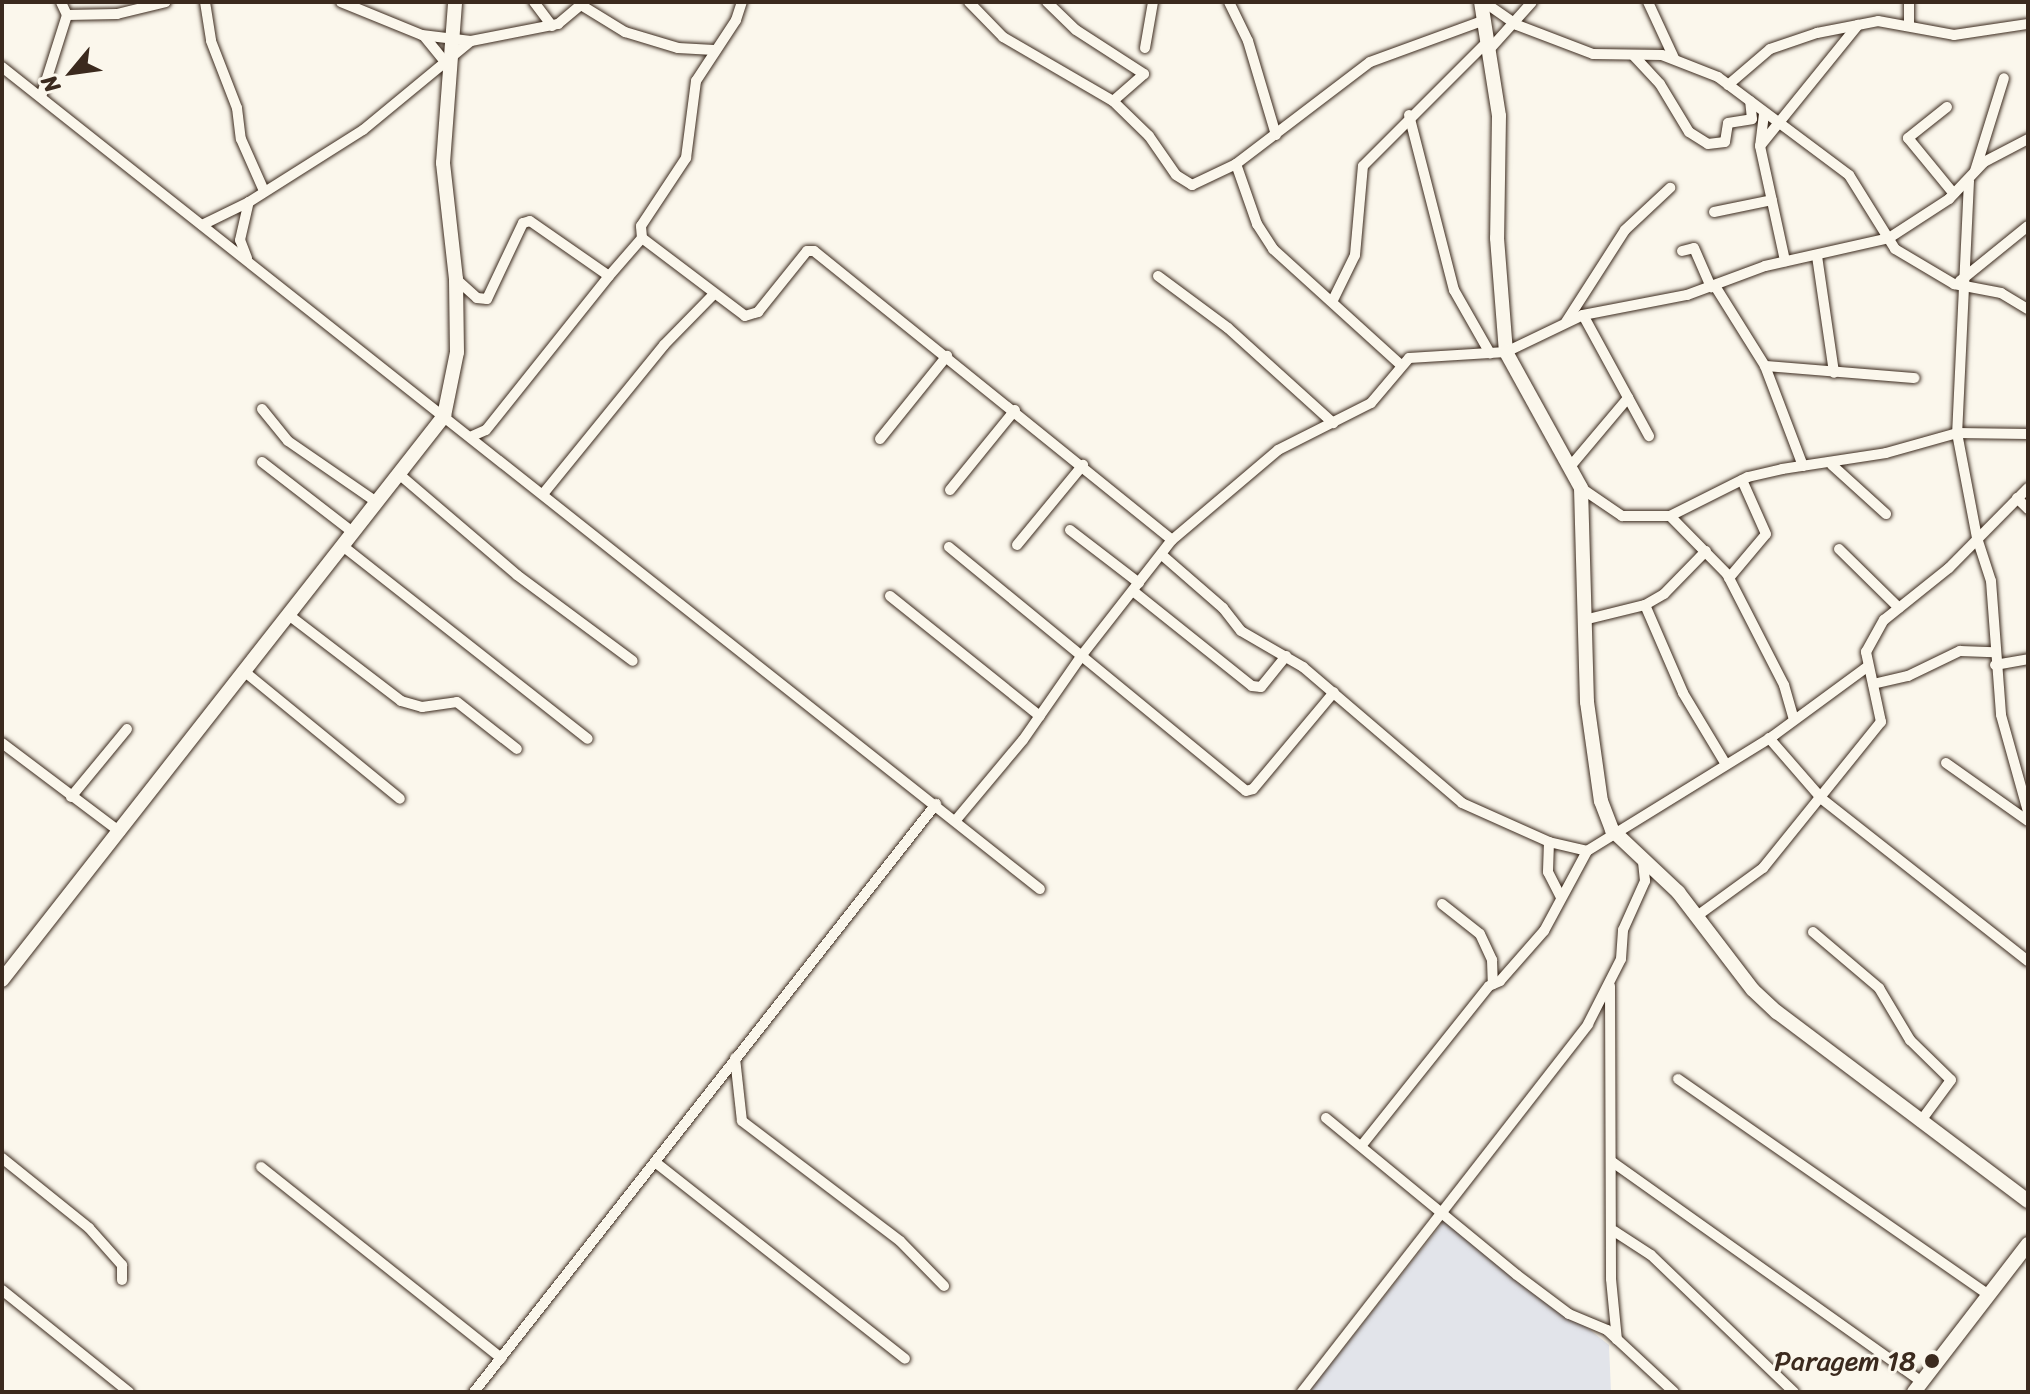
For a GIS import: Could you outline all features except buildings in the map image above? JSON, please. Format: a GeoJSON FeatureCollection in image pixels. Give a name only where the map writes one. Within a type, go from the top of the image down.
{"type":"FeatureCollection","features":[{"type":"Feature","properties":{"kind":"street"},"geometry":{"type":"LineString","coordinates":[[41,97],[67,15],[61,2]]}},
{"type":"Feature","properties":{"kind":"street"},"geometry":{"type":"LineString","coordinates":[[67,15],[117,14],[166,2]]}},
{"type":"Feature","properties":{"kind":"street"},"geometry":{"type":"LineString","coordinates":[[205,2],[211,41],[237,108],[241,139],[264,191]]}},
{"type":"Feature","properties":{"kind":"street"},"geometry":{"type":"LineString","coordinates":[[341,2],[422,35],[471,41],[552,26],[582,3],[625,32],[678,48],[714,50]]}},
{"type":"Feature","properties":{"kind":"street"},"geometry":{"type":"LineString","coordinates":[[356,9],[371,2]]}},
{"type":"Feature","properties":{"kind":"street"},"geometry":{"type":"LineString","coordinates":[[2,980],[444,416],[457,352],[456,279],[443,163],[447,64],[455,2]]}},
{"type":"Feature","properties":{"kind":"street"},"geometry":{"type":"LineString","coordinates":[[534,2],[552,26]]}},
{"type":"Feature","properties":{"kind":"street"},"geometry":{"type":"LineString","coordinates":[[470,437],[486,430],[642,238],[641,226],[686,158],[692,95],[714,50],[736,20],[742,2]]}},
{"type":"Feature","properties":{"kind":"street"},"geometry":{"type":"LineString","coordinates":[[969,2],[1003,37],[1113,101],[1185,183],[1197,185],[1236,164],[1370,62],[1482,21]]}},
{"type":"Feature","properties":{"kind":"street"},"geometry":{"type":"LineString","coordinates":[[1047,2],[1076,30],[1144,74],[1113,101]]}},
{"type":"Feature","properties":{"kind":"street"},"geometry":{"type":"LineString","coordinates":[[1145,48],[1153,2]]}},
{"type":"Feature","properties":{"kind":"street"},"geometry":{"type":"LineString","coordinates":[[1229,2],[1248,41],[1276,135]]}},
{"type":"Feature","properties":{"kind":"street"},"geometry":{"type":"LineString","coordinates":[[1333,300],[1355,255],[1363,166],[1409,115],[1501,34],[1517,25],[1532,2]]}},
{"type":"Feature","properties":{"kind":"street"},"geometry":{"type":"LineString","coordinates":[[1648,2],[1674,58]]}},
{"type":"Feature","properties":{"kind":"street"},"geometry":{"type":"LineString","coordinates":[[1909,2],[1909,23]]}},
{"type":"Feature","properties":{"kind":"street"},"geometry":{"type":"LineString","coordinates":[[1480,3],[1517,25],[1593,54],[1674,58],[1728,85],[1849,175],[1895,249],[1960,283],[2001,293],[2028,309]]}},
{"type":"Feature","properties":{"kind":"street"},"geometry":{"type":"LineString","coordinates":[[1480,3],[1499,116],[1497,238],[1506,352],[1581,488],[1622,516],[1670,516],[1742,480],[1803,466],[1832,465],[1957,433],[2028,434]]}},
{"type":"Feature","properties":{"kind":"street"},"geometry":{"type":"LineString","coordinates":[[1728,85],[1758,58],[1788,40],[1858,25],[1909,23],[1954,35],[2028,24]]}},
{"type":"Feature","properties":{"kind":"street"},"geometry":{"type":"LineString","coordinates":[[1760,146],[1781,127],[1815,72],[1858,25]]}},
{"type":"Feature","properties":{"kind":"street"},"geometry":{"type":"LineString","coordinates":[[422,35],[447,64]]}},
{"type":"Feature","properties":{"kind":"street"},"geometry":{"type":"LineString","coordinates":[[202,225],[249,202],[363,130],[447,64],[471,41]]}},
{"type":"Feature","properties":{"kind":"street"},"geometry":{"type":"LineString","coordinates":[[1634,56],[1660,84],[1689,132],[1712,146],[1725,142],[1728,123],[1752,119],[1750,101]]}},
{"type":"Feature","properties":{"kind":"street"},"geometry":{"type":"LineString","coordinates":[[2,67],[1040,889]]}},
{"type":"Feature","properties":{"kind":"street"},"geometry":{"type":"LineString","coordinates":[[2004,78],[1972,176],[1960,283],[1957,433],[1977,538],[1991,581],[2001,715],[2028,812]]}},
{"type":"Feature","properties":{"kind":"street"},"geometry":{"type":"LineString","coordinates":[[1947,107],[1908,138],[1954,194]]}},
{"type":"Feature","properties":{"kind":"street"},"geometry":{"type":"LineString","coordinates":[[1764,114],[1760,146],[1785,261]]}},
{"type":"Feature","properties":{"kind":"street"},"geometry":{"type":"LineString","coordinates":[[1409,115],[1454,290],[1490,353]]}},
{"type":"Feature","properties":{"kind":"street"},"geometry":{"type":"LineString","coordinates":[[956,820],[1040,716],[1082,655],[1172,540],[1272,455],[1371,403],[1401,365],[1416,355],[1506,352],[1583,315],[1713,287],[1785,261],[1889,238],[1954,194],[1995,155],[2028,139]]}},
{"type":"Feature","properties":{"kind":"street"},"geometry":{"type":"LineString","coordinates":[[1236,164],[1257,224],[1273,249],[1333,300],[1401,365]]}},
{"type":"Feature","properties":{"kind":"street"},"geometry":{"type":"LineString","coordinates":[[1565,323],[1625,230],[1670,188]]}},
{"type":"Feature","properties":{"kind":"street"},"geometry":{"type":"LineString","coordinates":[[1714,212],[1772,200]]}},
{"type":"Feature","properties":{"kind":"street"},"geometry":{"type":"LineString","coordinates":[[248,261],[240,240],[249,202]]}},
{"type":"Feature","properties":{"kind":"street"},"geometry":{"type":"LineString","coordinates":[[456,279],[477,298],[487,299],[523,223],[530,221],[609,276]]}},
{"type":"Feature","properties":{"kind":"street"},"geometry":{"type":"LineString","coordinates":[[1960,283],[2028,226]]}},
{"type":"Feature","properties":{"kind":"street"},"geometry":{"type":"LineString","coordinates":[[642,238],[740,314],[754,315],[810,249],[1015,410],[1172,540]]}},
{"type":"Feature","properties":{"kind":"street"},"geometry":{"type":"LineString","coordinates":[[1682,251],[1694,248],[1713,287],[1765,366],[1803,466]]}},
{"type":"Feature","properties":{"kind":"street"},"geometry":{"type":"LineString","coordinates":[[1817,256],[1834,373]]}},
{"type":"Feature","properties":{"kind":"street"},"geometry":{"type":"LineString","coordinates":[[1158,276],[1228,328],[1333,423]]}},
{"type":"Feature","properties":{"kind":"street"},"geometry":{"type":"LineString","coordinates":[[543,494],[672,336],[714,294]]}},
{"type":"Feature","properties":{"kind":"street"},"geometry":{"type":"LineString","coordinates":[[1583,315],[1649,436]]}},
{"type":"Feature","properties":{"kind":"street"},"geometry":{"type":"LineString","coordinates":[[880,439],[947,356]]}},
{"type":"Feature","properties":{"kind":"street"},"geometry":{"type":"LineString","coordinates":[[1765,366],[1915,378]]}},
{"type":"Feature","properties":{"kind":"street"},"geometry":{"type":"LineString","coordinates":[[1569,468],[1628,398]]}},
{"type":"Feature","properties":{"kind":"street"},"geometry":{"type":"LineString","coordinates":[[262,409],[288,441],[378,503]]}},
{"type":"Feature","properties":{"kind":"street"},"geometry":{"type":"LineString","coordinates":[[950,490],[1015,410]]}},
{"type":"Feature","properties":{"kind":"street"},"geometry":{"type":"LineString","coordinates":[[262,462],[354,533]]}},
{"type":"Feature","properties":{"kind":"street"},"geometry":{"type":"LineString","coordinates":[[1017,545],[1083,465]]}},
{"type":"Feature","properties":{"kind":"street"},"geometry":{"type":"LineString","coordinates":[[1832,465],[1886,514]]}},
{"type":"Feature","properties":{"kind":"street"},"geometry":{"type":"LineString","coordinates":[[400,475],[517,575],[633,661]]}},
{"type":"Feature","properties":{"kind":"street"},"geometry":{"type":"LineString","coordinates":[[1729,578],[1766,534],[1742,480]]}},
{"type":"Feature","properties":{"kind":"street"},"geometry":{"type":"LineString","coordinates":[[1581,488],[1588,619],[1589,721],[1601,801],[1614,833],[1697,916],[1753,990],[1822,1050],[2028,1201]]}},
{"type":"Feature","properties":{"kind":"street"},"geometry":{"type":"LineString","coordinates":[[1697,916],[1763,868],[1822,799],[1884,717],[1867,667],[1869,641],[1899,608],[2028,488]]}},
{"type":"Feature","properties":{"kind":"street"},"geometry":{"type":"LineString","coordinates":[[2017,498],[2028,509]]}},
{"type":"Feature","properties":{"kind":"street"},"geometry":{"type":"LineString","coordinates":[[1670,516],[1729,578],[1784,685],[1794,719]]}},
{"type":"Feature","properties":{"kind":"street"},"geometry":{"type":"LineString","coordinates":[[1070,530],[1252,686],[1261,687],[1286,656]]}},
{"type":"Feature","properties":{"kind":"street"},"geometry":{"type":"LineString","coordinates":[[344,547],[588,739]]}},
{"type":"Feature","properties":{"kind":"street"},"geometry":{"type":"LineString","coordinates":[[949,547],[1246,791],[1253,789],[1334,692]]}},
{"type":"Feature","properties":{"kind":"street"},"geometry":{"type":"LineString","coordinates":[[1839,549],[1899,608]]}},
{"type":"Feature","properties":{"kind":"street"},"geometry":{"type":"LineString","coordinates":[[1588,619],[1645,605],[1664,594],[1706,551]]}},
{"type":"Feature","properties":{"kind":"street"},"geometry":{"type":"LineString","coordinates":[[1162,555],[1223,608],[1241,631],[1286,656],[1334,692],[1462,803],[1549,842],[1587,851]]}},
{"type":"Feature","properties":{"kind":"street"},"geometry":{"type":"LineString","coordinates":[[890,596],[1040,716]]}},
{"type":"Feature","properties":{"kind":"street"},"geometry":{"type":"LineString","coordinates":[[1645,605],[1683,693],[1725,763]]}},
{"type":"Feature","properties":{"kind":"street"},"geometry":{"type":"LineString","coordinates":[[290,616],[401,701],[422,707],[457,702],[517,749]]}},
{"type":"Feature","properties":{"kind":"street"},"geometry":{"type":"LineString","coordinates":[[1873,684],[1908,676],[1960,651],[1994,652]]}},
{"type":"Feature","properties":{"kind":"street"},"geometry":{"type":"LineString","coordinates":[[1995,665],[2028,659]]}},
{"type":"Feature","properties":{"kind":"street"},"geometry":{"type":"LineString","coordinates":[[1362,1145],[1493,984],[1544,931],[1587,851],[1769,738],[1867,667]]}},
{"type":"Feature","properties":{"kind":"street"},"geometry":{"type":"LineString","coordinates":[[245,672],[400,799]]}},
{"type":"Feature","properties":{"kind":"street"},"geometry":{"type":"LineString","coordinates":[[71,797],[127,729]]}},
{"type":"Feature","properties":{"kind":"street"},"geometry":{"type":"LineString","coordinates":[[1769,738],[1822,799],[2028,961]]}},
{"type":"Feature","properties":{"kind":"street"},"geometry":{"type":"LineString","coordinates":[[2,743],[120,832]]}},
{"type":"Feature","properties":{"kind":"street"},"geometry":{"type":"LineString","coordinates":[[1946,763],[2028,821]]}},
{"type":"Feature","properties":{"kind":"street"},"geometry":{"type":"LineString","coordinates":[[474,1392],[936,804]]}},
{"type":"Feature","properties":{"kind":"street"},"geometry":{"type":"LineString","coordinates":[[1549,842],[1548,872],[1561,898]]}},
{"type":"Feature","properties":{"kind":"street"},"geometry":{"type":"LineString","coordinates":[[1302,1392],[1443,1215],[1471,1171],[1509,1130],[1520,1106],[1588,1024],[1621,959],[1623,930],[1643,892],[1643,863]]}},
{"type":"Feature","properties":{"kind":"street"},"geometry":{"type":"LineString","coordinates":[[1442,904],[1480,934],[1492,960],[1493,984]]}},
{"type":"Feature","properties":{"kind":"street"},"geometry":{"type":"LineString","coordinates":[[1813,932],[1879,988],[1907,1036],[1951,1080],[1920,1122]]}},
{"type":"Feature","properties":{"kind":"street"},"geometry":{"type":"LineString","coordinates":[[1610,984],[1614,1231],[1611,1279],[1617,1340]]}},
{"type":"Feature","properties":{"kind":"street"},"geometry":{"type":"LineString","coordinates":[[735,1058],[742,1121],[900,1241],[944,1286]]}},
{"type":"Feature","properties":{"kind":"street"},"geometry":{"type":"LineString","coordinates":[[1678,1079],[1989,1295]]}},
{"type":"Feature","properties":{"kind":"street"},"geometry":{"type":"LineString","coordinates":[[1326,1118],[1569,1314],[1617,1340],[1674,1392]]}},
{"type":"Feature","properties":{"kind":"street"},"geometry":{"type":"LineString","coordinates":[[2,1158],[89,1228],[122,1265],[122,1280]]}},
{"type":"Feature","properties":{"kind":"street"},"geometry":{"type":"LineString","coordinates":[[1611,1161],[1918,1387],[2028,1244]]}},
{"type":"Feature","properties":{"kind":"street"},"geometry":{"type":"LineString","coordinates":[[655,1162],[905,1359]]}},
{"type":"Feature","properties":{"kind":"street"},"geometry":{"type":"LineString","coordinates":[[261,1167],[501,1358]]}},
{"type":"Feature","properties":{"kind":"street"},"geometry":{"type":"LineString","coordinates":[[1614,1231],[1651,1255],[1794,1392]]}},
{"type":"Feature","properties":{"kind":"street"},"geometry":{"type":"LineString","coordinates":[[2,1290],[129,1392]]}},
{"type":"Feature","properties":{"kind":"shaded area"},"geometry":{"type":"Polygon","coordinates":[[[1447,1217],[1609,1345],[1611,1392],[1309,1392],[1447,1217]]]}},
{"type":"Feature","properties":{"kind":"place","name":"Paragem 18"},"geometry":{"type":"Point","coordinates":[1932,1361]}}]}
